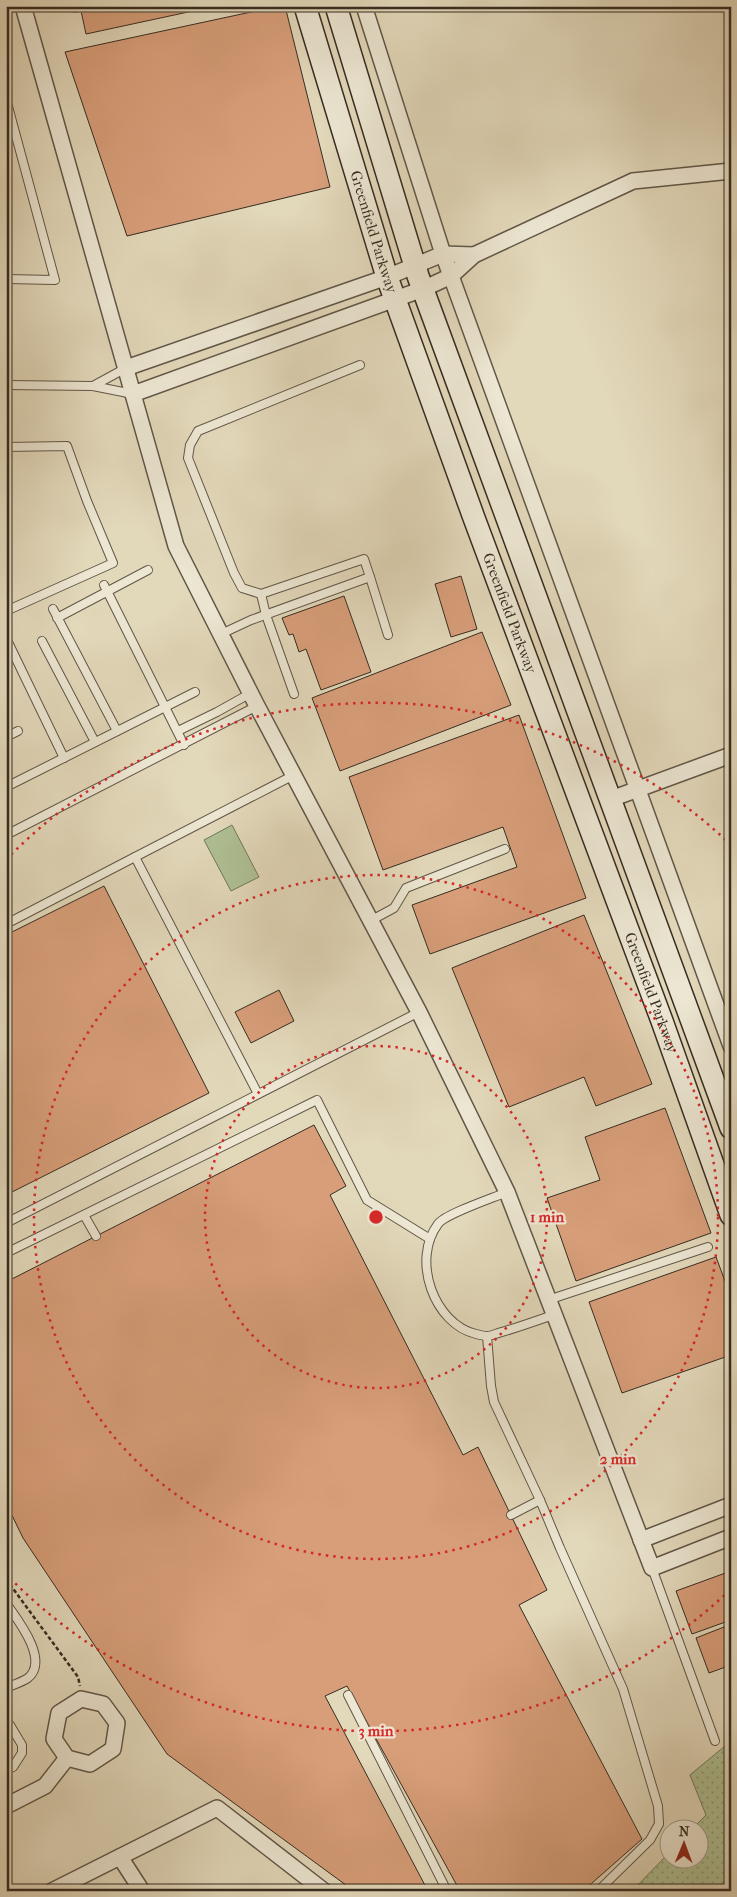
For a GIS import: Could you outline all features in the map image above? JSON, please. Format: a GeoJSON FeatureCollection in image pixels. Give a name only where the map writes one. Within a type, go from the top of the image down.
{"type":"FeatureCollection","features":[{"type":"Feature","properties":{"kind":"main road","name":"Greenfield Parkway"},"geometry":{"type":"LineString","coordinates":[[305,6],[394,299],[477,527],[662,1021],[731,1215]]}},
{"type":"Feature","properties":{"kind":"main road","name":"Greenfield Parkway"},"geometry":{"type":"LineString","coordinates":[[336,6],[415,266],[731,1128]]}},
{"type":"Feature","properties":{"kind":"street"},"geometry":{"type":"LineString","coordinates":[[23,6],[176,546],[254,700],[419,1012],[507,1192],[652,1568],[731,1537]]}},
{"type":"Feature","properties":{"kind":"street"},"geometry":{"type":"LineString","coordinates":[[364,6],[443,254],[731,1046]]}},
{"type":"Feature","properties":{"kind":"street"},"geometry":{"type":"LineString","coordinates":[[133,394],[423,288],[451,276],[474,255],[633,181],[731,171]]}},
{"type":"Feature","properties":{"kind":"street"},"geometry":{"type":"LineString","coordinates":[[126,368],[387,278],[443,254],[474,255]]}},
{"type":"Feature","properties":{"kind":"street"},"geometry":{"type":"LineString","coordinates":[[610,798],[731,755]]}},
{"type":"Feature","properties":{"kind":"street"},"geometry":{"type":"LineString","coordinates":[[641,1540],[731,1506]]}},
{"type":"Feature","properties":{"kind":"street"},"geometry":{"type":"LineString","coordinates":[[81,1699],[103,1704],[117,1723],[113,1749],[90,1764],[67,1758],[54,1739],[59,1713],[81,1699]]}},
{"type":"Feature","properties":{"kind":"street"},"geometry":{"type":"LineString","coordinates":[[6,1806],[45,1786],[67,1758]]}},
{"type":"Feature","properties":{"kind":"street"},"geometry":{"type":"LineString","coordinates":[[52,1891],[217,1808],[324,1891]]}},
{"type":"Feature","properties":{"kind":"street"},"geometry":{"type":"LineString","coordinates":[[120,1857],[142,1891]]}},
{"type":"Feature","properties":{"kind":"lane"},"geometry":{"type":"LineString","coordinates":[[6,100],[55,280],[6,279]]}},
{"type":"Feature","properties":{"kind":"lane"},"geometry":{"type":"LineString","coordinates":[[360,365],[198,431],[190,445],[188,458],[234,573],[242,588],[262,594],[364,559],[388,635]]}},
{"type":"Feature","properties":{"kind":"lane"},"geometry":{"type":"LineString","coordinates":[[93,386],[126,368]]}},
{"type":"Feature","properties":{"kind":"lane"},"geometry":{"type":"LineString","coordinates":[[6,385],[93,386],[133,394]]}},
{"type":"Feature","properties":{"kind":"lane"},"geometry":{"type":"LineString","coordinates":[[6,448],[67,446],[113,563],[6,611]]}},
{"type":"Feature","properties":{"kind":"lane"},"geometry":{"type":"LineString","coordinates":[[57,618],[106,588],[148,570]]}},
{"type":"Feature","properties":{"kind":"lane"},"geometry":{"type":"LineString","coordinates":[[221,634],[266,615],[370,577]]}},
{"type":"Feature","properties":{"kind":"lane"},"geometry":{"type":"LineString","coordinates":[[106,588],[184,745]]}},
{"type":"Feature","properties":{"kind":"lane"},"geometry":{"type":"LineString","coordinates":[[262,594],[266,615],[294,694]]}},
{"type":"Feature","properties":{"kind":"lane"},"geometry":{"type":"LineString","coordinates":[[53,609],[117,731]]}},
{"type":"Feature","properties":{"kind":"lane"},"geometry":{"type":"LineString","coordinates":[[6,638],[64,758]]}},
{"type":"Feature","properties":{"kind":"lane"},"geometry":{"type":"LineString","coordinates":[[42,641],[95,742]]}},
{"type":"Feature","properties":{"kind":"lane"},"geometry":{"type":"LineString","coordinates":[[6,787],[195,692]]}},
{"type":"Feature","properties":{"kind":"lane"},"geometry":{"type":"LineString","coordinates":[[178,731],[217,712],[254,700]]}},
{"type":"Feature","properties":{"kind":"lane"},"geometry":{"type":"LineString","coordinates":[[6,835],[184,745],[254,700]]}},
{"type":"Feature","properties":{"kind":"lane"},"geometry":{"type":"LineString","coordinates":[[6,737],[18,731]]}},
{"type":"Feature","properties":{"kind":"lane"},"geometry":{"type":"LineString","coordinates":[[6,924],[294,774]]}},
{"type":"Feature","properties":{"kind":"lane"},"geometry":{"type":"LineString","coordinates":[[370,921],[394,908],[406,888],[505,849]]}},
{"type":"Feature","properties":{"kind":"lane"},"geometry":{"type":"LineString","coordinates":[[135,856],[258,1094]]}},
{"type":"Feature","properties":{"kind":"lane"},"geometry":{"type":"LineString","coordinates":[[6,1223],[419,1012]]}},
{"type":"Feature","properties":{"kind":"lane"},"geometry":{"type":"LineString","coordinates":[[6,1253],[317,1100],[367,1200],[430,1239]]}},
{"type":"Feature","properties":{"kind":"lane"},"geometry":{"type":"LineString","coordinates":[[507,1192],[463,1209],[438,1223],[430,1239],[426,1254],[427,1272],[432,1290],[440,1307],[454,1324],[467,1332],[487,1336],[553,1315]]}},
{"type":"Feature","properties":{"kind":"lane"},"geometry":{"type":"LineString","coordinates":[[84,1215],[96,1236]]}},
{"type":"Feature","properties":{"kind":"lane"},"geometry":{"type":"LineString","coordinates":[[548,1300],[708,1247]]}},
{"type":"Feature","properties":{"kind":"lane"},"geometry":{"type":"LineString","coordinates":[[487,1336],[494,1402],[540,1500],[623,1689],[658,1806],[659,1824],[650,1840],[598,1891]]}},
{"type":"Feature","properties":{"kind":"lane"},"geometry":{"type":"LineString","coordinates":[[511,1514],[540,1500]]}},
{"type":"Feature","properties":{"kind":"lane"},"geometry":{"type":"LineString","coordinates":[[652,1568],[715,1741]]}},
{"type":"Feature","properties":{"kind":"lane"},"geometry":{"type":"LineString","coordinates":[[6,1603],[34,1649],[35,1665],[29,1677],[6,1688]]}},
{"type":"Feature","properties":{"kind":"lane"},"geometry":{"type":"LineString","coordinates":[[348,1695],[447,1891]]}},
{"type":"Feature","properties":{"kind":"lane"},"geometry":{"type":"LineString","coordinates":[[6,1724],[10,1725],[22,1745],[22,1753],[13,1766],[6,1770]]}},
{"type":"Feature","properties":{"kind":"path"},"geometry":{"type":"LineString","coordinates":[[6,1579],[78,1678],[81,1699]]}},
{"type":"Feature","properties":{"kind":"green space"},"geometry":{"type":"Polygon","coordinates":[[[232,825],[259,877],[231,891],[204,840],[232,825]]]}},
{"type":"Feature","properties":{"kind":"green space"},"geometry":{"type":"Polygon","coordinates":[[[731,1744],[731,1891],[632,1891],[660,1862],[660,1870],[710,1870],[710,1820],[701,1820],[706,1815],[690,1775],[725,1746],[731,1744]]]}},
{"type":"Feature","properties":{"kind":"building"},"geometry":{"type":"Polygon","coordinates":[[[80,6],[216,6],[86,34],[80,6]]]}},
{"type":"Feature","properties":{"kind":"building"},"geometry":{"type":"Polygon","coordinates":[[[285,6],[330,187],[127,236],[65,52],[285,6]]]}},
{"type":"Feature","properties":{"kind":"building"},"geometry":{"type":"Polygon","coordinates":[[[461,576],[477,629],[451,637],[435,584],[461,576]]]}},
{"type":"Feature","properties":{"kind":"building"},"geometry":{"type":"Polygon","coordinates":[[[344,596],[371,672],[321,690],[306,649],[299,652],[293,634],[289,635],[282,618],[344,596]]]}},
{"type":"Feature","properties":{"kind":"building"},"geometry":{"type":"Polygon","coordinates":[[[482,632],[511,705],[340,771],[312,698],[482,632]]]}},
{"type":"Feature","properties":{"kind":"building"},"geometry":{"type":"Polygon","coordinates":[[[519,715],[586,898],[430,954],[412,905],[517,867],[503,827],[383,870],[349,777],[519,715]]]}},
{"type":"Feature","properties":{"kind":"building"},"geometry":{"type":"Polygon","coordinates":[[[104,886],[209,1093],[6,1195],[6,935],[104,886]]]}},
{"type":"Feature","properties":{"kind":"building"},"geometry":{"type":"Polygon","coordinates":[[[584,915],[652,1084],[596,1106],[584,1077],[509,1107],[452,968],[584,915]]]}},
{"type":"Feature","properties":{"kind":"building"},"geometry":{"type":"Polygon","coordinates":[[[279,990],[294,1021],[251,1043],[235,1012],[279,990]]]}},
{"type":"Feature","properties":{"kind":"building"},"geometry":{"type":"Polygon","coordinates":[[[665,1108],[711,1233],[576,1281],[547,1198],[600,1180],[585,1137],[665,1108]]]}},
{"type":"Feature","properties":{"kind":"building"},"geometry":{"type":"Polygon","coordinates":[[[314,1125],[346,1186],[330,1195],[463,1455],[478,1447],[547,1590],[519,1605],[642,1839],[583,1891],[460,1891],[347,1686],[325,1696],[428,1891],[354,1891],[167,1754],[23,1538],[6,1503],[6,1282],[314,1125]]]}},
{"type":"Feature","properties":{"kind":"building"},"geometry":{"type":"Polygon","coordinates":[[[716,1257],[731,1297],[731,1355],[622,1393],[589,1302],[716,1257]]]}},
{"type":"Feature","properties":{"kind":"building"},"geometry":{"type":"Polygon","coordinates":[[[731,1571],[731,1620],[692,1634],[676,1591],[731,1571]]]}},
{"type":"Feature","properties":{"kind":"building"},"geometry":{"type":"Polygon","coordinates":[[[729,1625],[731,1630],[731,1665],[709,1673],[696,1638],[729,1625]]]}}]}
